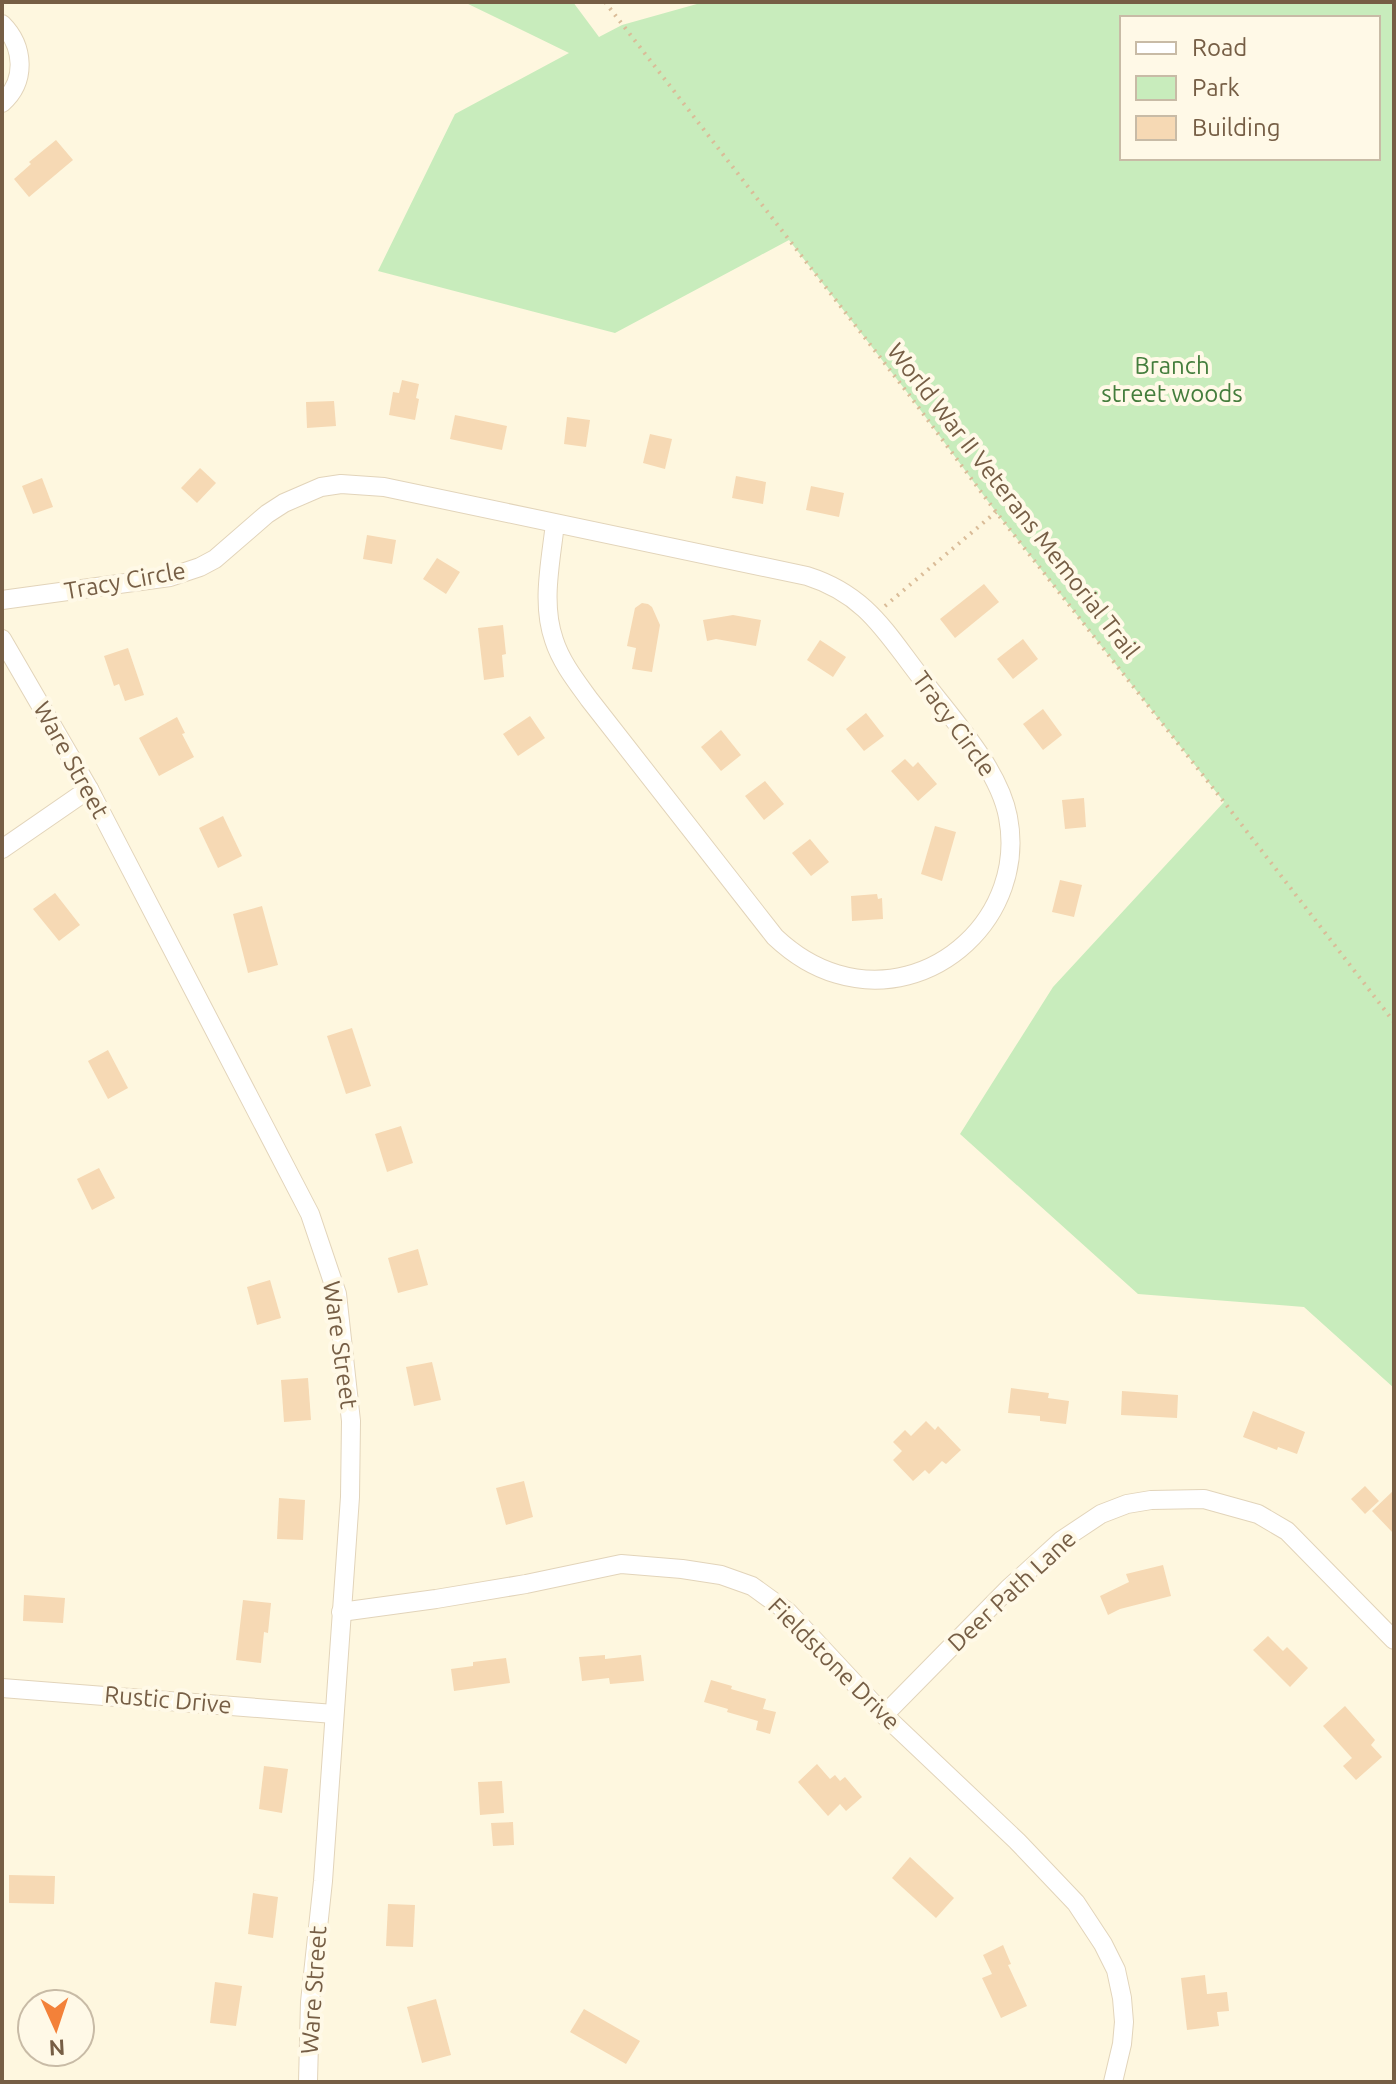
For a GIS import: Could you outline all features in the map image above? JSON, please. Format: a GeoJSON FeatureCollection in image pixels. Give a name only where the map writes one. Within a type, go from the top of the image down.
{"type":"FeatureCollection","features":[{"type":"Feature","properties":{"kind":"street"},"geometry":{"type":"LineString","coordinates":[[2,24],[11,34],[18,50],[20,69],[16,85],[2,103]]}},
{"type":"Feature","properties":{"kind":"street","name":"Tracy Circle"},"geometry":{"type":"LineString","coordinates":[[2,600],[186,573],[215,559],[284,503],[321,487],[341,484],[384,487],[555,523],[818,579],[845,592],[873,617],[995,779],[1008,814],[1011,851],[1006,879],[996,905],[981,928],[962,948],[913,974],[876,980],[857,979],[821,969],[775,937],[567,669],[554,640],[547,610],[555,523]]}},
{"type":"Feature","properties":{"kind":"street","name":"Ware Street"},"geometry":{"type":"LineString","coordinates":[[2,639],[89,789],[310,1214],[337,1294],[351,1421],[350,1497],[323,1881],[310,2002],[308,2082]]}},
{"type":"Feature","properties":{"kind":"street"},"geometry":{"type":"LineString","coordinates":[[2,849],[89,789]]}},
{"type":"Feature","properties":{"kind":"street","name":"Deer Path Lane"},"geometry":{"type":"LineString","coordinates":[[884,1715],[1008,1589],[1062,1540],[1101,1514],[1127,1504],[1151,1500],[1204,1499],[1258,1514],[1287,1531],[1394,1640]]}},
{"type":"Feature","properties":{"kind":"street","name":"Fieldstone Drive"},"geometry":{"type":"LineString","coordinates":[[341,1612],[526,1584],[621,1564],[721,1575],[752,1586],[788,1612],[884,1715],[1017,1841],[1076,1903],[1116,1970],[1122,1998],[1122,2044],[1113,2082]]}},
{"type":"Feature","properties":{"kind":"street","name":"Rustic Drive"},"geometry":{"type":"LineString","coordinates":[[2,1688],[334,1714]]}},
{"type":"Feature","properties":{"kind":"path","name":"World War II Veterans Memorial Trail"},"geometry":{"type":"LineString","coordinates":[[605,2],[901,384],[996,512],[1394,1022]]}},
{"type":"Feature","properties":{"kind":"path"},"geometry":{"type":"LineString","coordinates":[[873,617],[996,512]]}},
{"type":"Feature","properties":{"kind":"green space","name":"Branch street woods"},"geometry":{"type":"Polygon","coordinates":[[[464,2],[573,2],[599,37],[622,25],[704,2],[1394,2],[1394,1388],[1304,1307],[1138,1294],[960,1134],[1053,987],[1224,802],[996,512],[789,240],[615,333],[378,271],[455,114],[569,53],[464,2]]]}},
{"type":"Feature","properties":{"kind":"building"},"geometry":{"type":"Polygon","coordinates":[[[56,140],[73,160],[29,197],[14,179],[56,140]]]}},
{"type":"Feature","properties":{"kind":"building"},"geometry":{"type":"Polygon","coordinates":[[[402,380],[419,384],[415,420],[389,415],[393,392],[399,393],[402,380]]]}},
{"type":"Feature","properties":{"kind":"building"},"geometry":{"type":"Polygon","coordinates":[[[334,401],[336,426],[307,428],[306,402],[334,401]]]}},
{"type":"Feature","properties":{"kind":"building"},"geometry":{"type":"Polygon","coordinates":[[[455,415],[507,426],[502,450],[450,439],[455,415]]]}},
{"type":"Feature","properties":{"kind":"building"},"geometry":{"type":"Polygon","coordinates":[[[567,417],[590,420],[586,447],[564,444],[567,417]]]}},
{"type":"Feature","properties":{"kind":"building"},"geometry":{"type":"Polygon","coordinates":[[[650,434],[672,439],[665,469],[643,463],[650,434]]]}},
{"type":"Feature","properties":{"kind":"building"},"geometry":{"type":"Polygon","coordinates":[[[200,468],[216,483],[197,503],[181,488],[200,468]]]}},
{"type":"Feature","properties":{"kind":"building"},"geometry":{"type":"Polygon","coordinates":[[[736,476],[766,482],[763,504],[732,498],[736,476]]]}},
{"type":"Feature","properties":{"kind":"building"},"geometry":{"type":"Polygon","coordinates":[[[42,478],[53,507],[33,514],[22,486],[42,478]]]}},
{"type":"Feature","properties":{"kind":"building"},"geometry":{"type":"Polygon","coordinates":[[[811,486],[844,493],[839,517],[806,510],[811,486]]]}},
{"type":"Feature","properties":{"kind":"building"},"geometry":{"type":"Polygon","coordinates":[[[367,535],[396,540],[392,564],[363,559],[367,535]]]}},
{"type":"Feature","properties":{"kind":"building"},"geometry":{"type":"Polygon","coordinates":[[[437,558],[460,572],[446,594],[423,579],[437,558]]]}},
{"type":"Feature","properties":{"kind":"building"},"geometry":{"type":"Polygon","coordinates":[[[984,584],[999,602],[955,638],[940,619],[984,584]]]}},
{"type":"Feature","properties":{"kind":"building"},"geometry":{"type":"Polygon","coordinates":[[[642,603],[652,607],[660,625],[652,672],[632,669],[636,648],[627,646],[635,608],[642,603]]]}},
{"type":"Feature","properties":{"kind":"building"},"geometry":{"type":"Polygon","coordinates":[[[733,615],[761,620],[756,646],[716,639],[707,641],[703,620],[733,615]]]}},
{"type":"Feature","properties":{"kind":"building"},"geometry":{"type":"Polygon","coordinates":[[[503,625],[506,654],[502,655],[504,677],[484,680],[478,628],[503,625]]]}},
{"type":"Feature","properties":{"kind":"building"},"geometry":{"type":"Polygon","coordinates":[[[1023,639],[1038,659],[1013,679],[997,659],[1023,639]]]}},
{"type":"Feature","properties":{"kind":"building"},"geometry":{"type":"Polygon","coordinates":[[[820,640],[846,657],[833,677],[807,660],[820,640]]]}},
{"type":"Feature","properties":{"kind":"building"},"geometry":{"type":"Polygon","coordinates":[[[128,648],[144,695],[125,701],[119,684],[114,686],[104,656],[128,648]]]}},
{"type":"Feature","properties":{"kind":"building"},"geometry":{"type":"Polygon","coordinates":[[[1043,709],[1062,735],[1043,750],[1023,724],[1043,709]]]}},
{"type":"Feature","properties":{"kind":"building"},"geometry":{"type":"Polygon","coordinates":[[[866,713],[884,736],[864,751],[846,729],[866,713]]]}},
{"type":"Feature","properties":{"kind":"building"},"geometry":{"type":"Polygon","coordinates":[[[530,716],[545,738],[518,756],[503,734],[530,716]]]}},
{"type":"Feature","properties":{"kind":"building"},"geometry":{"type":"Polygon","coordinates":[[[177,717],[194,757],[159,776],[139,738],[177,717]]]}},
{"type":"Feature","properties":{"kind":"building"},"geometry":{"type":"Polygon","coordinates":[[[721,730],[741,755],[721,771],[701,747],[721,730]]]}},
{"type":"Feature","properties":{"kind":"building"},"geometry":{"type":"Polygon","coordinates":[[[905,759],[913,767],[918,762],[937,784],[918,801],[891,771],[905,759]]]}},
{"type":"Feature","properties":{"kind":"building"},"geometry":{"type":"Polygon","coordinates":[[[765,781],[784,804],[764,820],[745,796],[765,781]]]}},
{"type":"Feature","properties":{"kind":"building"},"geometry":{"type":"Polygon","coordinates":[[[1084,798],[1086,827],[1065,829],[1062,800],[1084,798]]]}},
{"type":"Feature","properties":{"kind":"building"},"geometry":{"type":"Polygon","coordinates":[[[223,816],[242,856],[218,868],[199,828],[223,816]]]}},
{"type":"Feature","properties":{"kind":"building"},"geometry":{"type":"Polygon","coordinates":[[[935,826],[956,832],[942,881],[921,874],[935,826]]]}},
{"type":"Feature","properties":{"kind":"building"},"geometry":{"type":"Polygon","coordinates":[[[810,839],[829,862],[811,876],[792,853],[810,839]]]}},
{"type":"Feature","properties":{"kind":"building"},"geometry":{"type":"Polygon","coordinates":[[[1060,880],[1082,885],[1074,917],[1052,912],[1060,880]]]}},
{"type":"Feature","properties":{"kind":"building"},"geometry":{"type":"Polygon","coordinates":[[[55,893],[80,925],[59,941],[33,909],[55,893]]]}},
{"type":"Feature","properties":{"kind":"building"},"geometry":{"type":"Polygon","coordinates":[[[877,894],[878,899],[882,898],[883,919],[852,921],[851,896],[877,894]]]}},
{"type":"Feature","properties":{"kind":"building"},"geometry":{"type":"Polygon","coordinates":[[[262,906],[278,965],[248,973],[233,914],[262,906]]]}},
{"type":"Feature","properties":{"kind":"building"},"geometry":{"type":"Polygon","coordinates":[[[352,1028],[371,1086],[346,1094],[327,1036],[352,1028]]]}},
{"type":"Feature","properties":{"kind":"building"},"geometry":{"type":"Polygon","coordinates":[[[108,1050],[128,1088],[108,1099],[88,1061],[108,1050]]]}},
{"type":"Feature","properties":{"kind":"building"},"geometry":{"type":"Polygon","coordinates":[[[401,1126],[413,1163],[387,1172],[375,1134],[401,1126]]]}},
{"type":"Feature","properties":{"kind":"building"},"geometry":{"type":"Polygon","coordinates":[[[99,1168],[115,1198],[92,1210],[77,1179],[99,1168]]]}},
{"type":"Feature","properties":{"kind":"building"},"geometry":{"type":"Polygon","coordinates":[[[418,1249],[428,1285],[398,1293],[388,1258],[418,1249]]]}},
{"type":"Feature","properties":{"kind":"building"},"geometry":{"type":"Polygon","coordinates":[[[270,1280],[281,1318],[257,1325],[247,1287],[270,1280]]]}},
{"type":"Feature","properties":{"kind":"building"},"geometry":{"type":"Polygon","coordinates":[[[432,1362],[441,1400],[414,1406],[406,1367],[432,1362]]]}},
{"type":"Feature","properties":{"kind":"building"},"geometry":{"type":"Polygon","coordinates":[[[308,1378],[311,1420],[284,1422],[281,1380],[308,1378]]]}},
{"type":"Feature","properties":{"kind":"building"},"geometry":{"type":"Polygon","coordinates":[[[1011,1388],[1049,1393],[1048,1398],[1069,1401],[1066,1424],[1040,1421],[1040,1416],[1008,1413],[1011,1388]]]}},
{"type":"Feature","properties":{"kind":"building"},"geometry":{"type":"Polygon","coordinates":[[[1122,1391],[1178,1395],[1177,1418],[1121,1415],[1122,1391]]]}},
{"type":"Feature","properties":{"kind":"building"},"geometry":{"type":"Polygon","coordinates":[[[1253,1411],[1305,1432],[1297,1454],[1243,1437],[1253,1411]]]}},
{"type":"Feature","properties":{"kind":"building"},"geometry":{"type":"Polygon","coordinates":[[[926,1421],[935,1430],[938,1426],[961,1450],[946,1464],[942,1461],[929,1474],[925,1470],[913,1481],[893,1460],[902,1451],[893,1442],[905,1430],[911,1436],[926,1421]]]}},
{"type":"Feature","properties":{"kind":"building"},"geometry":{"type":"Polygon","coordinates":[[[524,1481],[533,1517],[506,1525],[496,1488],[524,1481]]]}},
{"type":"Feature","properties":{"kind":"building"},"geometry":{"type":"Polygon","coordinates":[[[1365,1486],[1379,1501],[1365,1514],[1351,1499],[1365,1486]]]}},
{"type":"Feature","properties":{"kind":"building"},"geometry":{"type":"Polygon","coordinates":[[[1394,1490],[1394,1534],[1372,1511],[1394,1490]]]}},
{"type":"Feature","properties":{"kind":"building"},"geometry":{"type":"Polygon","coordinates":[[[279,1498],[305,1500],[303,1540],[277,1539],[279,1498]]]}},
{"type":"Feature","properties":{"kind":"building"},"geometry":{"type":"Polygon","coordinates":[[[1163,1565],[1171,1596],[1108,1615],[1100,1596],[1129,1582],[1126,1574],[1163,1565]]]}},
{"type":"Feature","properties":{"kind":"building"},"geometry":{"type":"Polygon","coordinates":[[[24,1595],[65,1598],[63,1623],[23,1621],[24,1595]]]}},
{"type":"Feature","properties":{"kind":"building"},"geometry":{"type":"Polygon","coordinates":[[[243,1600],[271,1603],[261,1663],[236,1660],[243,1600]]]}},
{"type":"Feature","properties":{"kind":"building"},"geometry":{"type":"Polygon","coordinates":[[[1268,1636],[1283,1651],[1287,1647],[1308,1668],[1290,1687],[1253,1650],[1268,1636]]]}},
{"type":"Feature","properties":{"kind":"building"},"geometry":{"type":"Polygon","coordinates":[[[605,1655],[605,1659],[641,1655],[644,1681],[610,1684],[609,1678],[582,1681],[579,1657],[605,1655]]]}},
{"type":"Feature","properties":{"kind":"building"},"geometry":{"type":"Polygon","coordinates":[[[506,1658],[510,1683],[454,1691],[451,1669],[473,1666],[473,1662],[506,1658]]]}},
{"type":"Feature","properties":{"kind":"building"},"geometry":{"type":"Polygon","coordinates":[[[711,1680],[766,1699],[763,1709],[776,1712],[770,1734],[756,1730],[758,1721],[704,1702],[711,1680]]]}},
{"type":"Feature","properties":{"kind":"building"},"geometry":{"type":"Polygon","coordinates":[[[1345,1706],[1375,1740],[1371,1745],[1382,1757],[1356,1780],[1343,1766],[1352,1758],[1323,1726],[1345,1706]]]}},
{"type":"Feature","properties":{"kind":"building"},"geometry":{"type":"Polygon","coordinates":[[[817,1764],[830,1779],[835,1775],[840,1781],[845,1777],[862,1797],[846,1811],[840,1804],[828,1816],[798,1782],[817,1764]]]}},
{"type":"Feature","properties":{"kind":"building"},"geometry":{"type":"Polygon","coordinates":[[[264,1766],[288,1769],[282,1813],[259,1809],[264,1766]]]}},
{"type":"Feature","properties":{"kind":"building"},"geometry":{"type":"Polygon","coordinates":[[[502,1781],[504,1813],[480,1815],[478,1782],[502,1781]]]}},
{"type":"Feature","properties":{"kind":"building"},"geometry":{"type":"Polygon","coordinates":[[[513,1822],[514,1845],[493,1846],[491,1823],[513,1822]]]}},
{"type":"Feature","properties":{"kind":"building"},"geometry":{"type":"Polygon","coordinates":[[[910,1857],[954,1898],[936,1918],[892,1878],[910,1857]]]}},
{"type":"Feature","properties":{"kind":"building"},"geometry":{"type":"Polygon","coordinates":[[[9,1875],[55,1876],[54,1904],[9,1903],[9,1875]]]}},
{"type":"Feature","properties":{"kind":"building"},"geometry":{"type":"Polygon","coordinates":[[[253,1893],[278,1897],[273,1938],[248,1934],[253,1893]]]}},
{"type":"Feature","properties":{"kind":"building"},"geometry":{"type":"Polygon","coordinates":[[[388,1904],[415,1905],[413,1947],[386,1946],[388,1904]]]}},
{"type":"Feature","properties":{"kind":"building"},"geometry":{"type":"Polygon","coordinates":[[[1003,1945],[1011,1964],[1008,1965],[1027,2006],[1001,2018],[982,1978],[992,1974],[983,1955],[1003,1945]]]}},
{"type":"Feature","properties":{"kind":"building"},"geometry":{"type":"Polygon","coordinates":[[[1205,1975],[1207,1994],[1227,1992],[1229,2011],[1217,2012],[1219,2026],[1187,2030],[1181,1978],[1205,1975]]]}},
{"type":"Feature","properties":{"kind":"building"},"geometry":{"type":"Polygon","coordinates":[[[215,1982],[242,1986],[236,2026],[210,2023],[215,1982]]]}},
{"type":"Feature","properties":{"kind":"building"},"geometry":{"type":"Polygon","coordinates":[[[436,1999],[451,2055],[422,2063],[407,2007],[436,1999]]]}},
{"type":"Feature","properties":{"kind":"building"},"geometry":{"type":"Polygon","coordinates":[[[584,2009],[640,2041],[626,2064],[570,2032],[584,2009]]]}}]}
